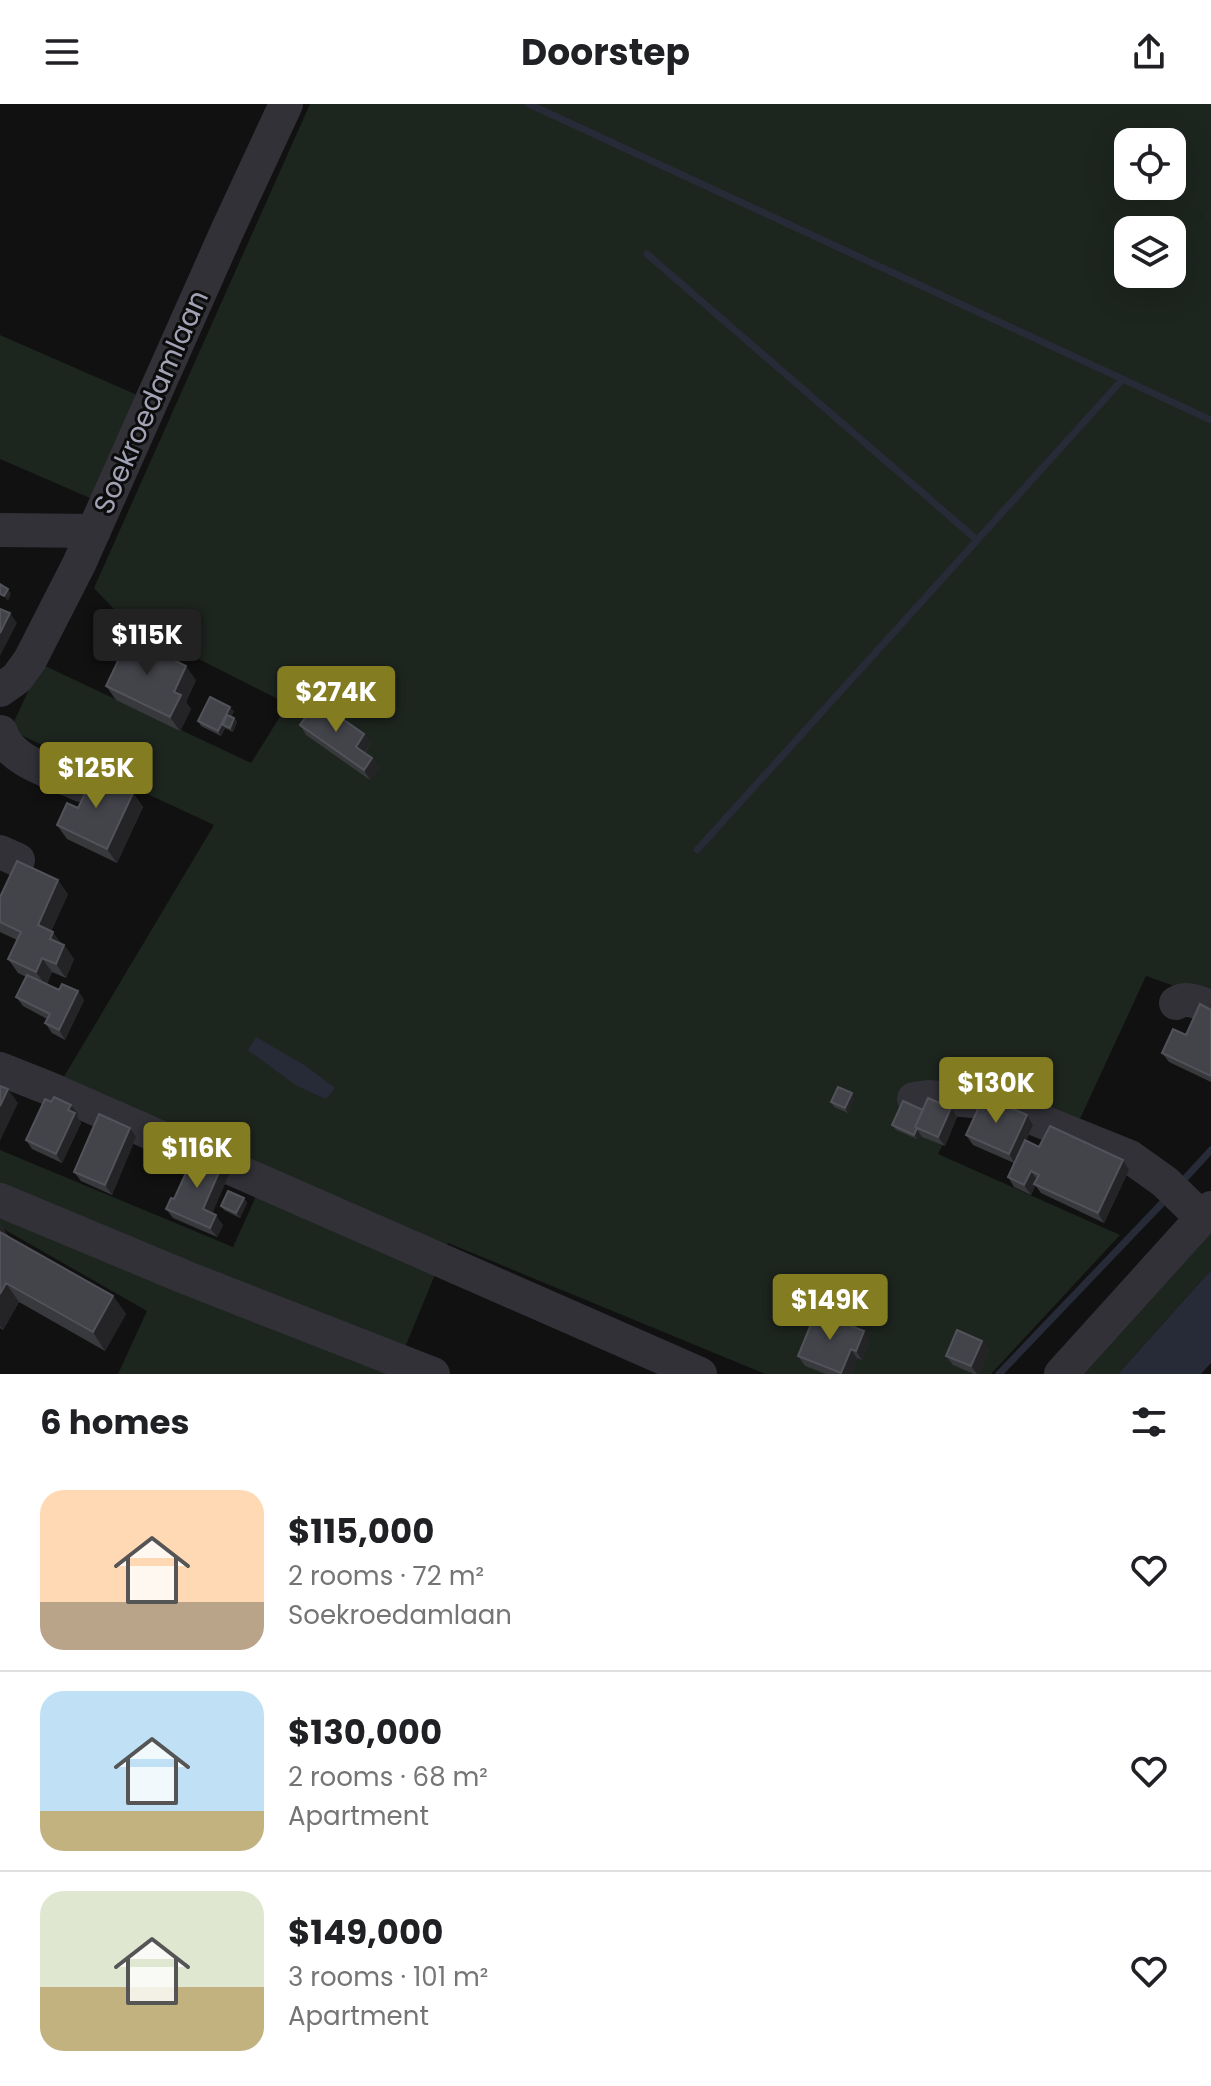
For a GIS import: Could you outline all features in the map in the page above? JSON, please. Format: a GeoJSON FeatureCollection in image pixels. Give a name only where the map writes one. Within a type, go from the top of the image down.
{"type":"FeatureCollection","features":[{"type":"Feature","properties":{"kind":"street","name":"Soekroedamlaan"},"geometry":{"type":"LineString","coordinates":[[1,734],[8,684],[30,660],[94,531],[286,104]]}},
{"type":"Feature","properties":{"kind":"street"},"geometry":{"type":"LineString","coordinates":[[0,530],[94,531]]}},
{"type":"Feature","properties":{"kind":"street"},"geometry":{"type":"LineString","coordinates":[[1,734],[14,752],[81,785]]}},
{"type":"Feature","properties":{"kind":"street"},"geometry":{"type":"LineString","coordinates":[[1176,1003],[1181,999],[1192,1000],[1211,1007]]}},
{"type":"Feature","properties":{"kind":"street"},"geometry":{"type":"LineString","coordinates":[[0,1069],[700,1374]]}},
{"type":"Feature","properties":{"kind":"street"},"geometry":{"type":"LineString","coordinates":[[914,1099],[928,1097],[996,1103],[1130,1157],[1206,1213],[1061,1374]]}},
{"type":"Feature","properties":{"kind":"street"},"geometry":{"type":"LineString","coordinates":[[0,1200],[187,1278],[433,1374]]}},
{"type":"Feature","properties":{"kind":"shaded area"},"geometry":{"type":"Polygon","coordinates":[[[310,104],[1211,104],[1211,999],[1146,976],[1079,1121],[977,1076],[938,1154],[1120,1235],[991,1374],[765,1374],[448,1243],[394,1374],[118,1374],[147,1311],[0,1227],[0,1150],[233,1247],[268,1170],[59,1085],[214,825],[10,730],[41,664],[251,763],[288,704],[127,623],[94,588],[310,104]]]}},
{"type":"Feature","properties":{"kind":"shaded area"},"geometry":{"type":"Polygon","coordinates":[[[0,335],[144,398],[97,501],[0,459],[0,335]]]}},
{"type":"Feature","properties":{"kind":"shaded area"},"geometry":{"type":"Polygon","coordinates":[[[1211,1228],[1211,1270],[1118,1374],[1075,1374],[1211,1228]]]}},
{"type":"Feature","properties":{"kind":"water"},"geometry":{"type":"Polygon","coordinates":[[[256,1037],[306,1066],[335,1088],[326,1099],[297,1086],[248,1050],[256,1037]]]}},
{"type":"Feature","properties":{"kind":"water"},"geometry":{"type":"Polygon","coordinates":[[[1211,1270],[1211,1363],[1201,1374],[1118,1374],[1211,1270]]]}},
{"type":"Feature","properties":{"kind":"building"},"geometry":{"type":"Polygon","coordinates":[[[0,584],[8,589],[4,596],[0,594],[0,584]]]}},
{"type":"Feature","properties":{"kind":"building"},"geometry":{"type":"Polygon","coordinates":[[[0,609],[10,613],[0,633],[0,609]]]}},
{"type":"Feature","properties":{"kind":"building"},"geometry":{"type":"Polygon","coordinates":[[[129,638],[186,666],[174,692],[181,695],[170,717],[106,686],[129,638]]]}},
{"type":"Feature","properties":{"kind":"building"},"geometry":{"type":"Polygon","coordinates":[[[210,697],[230,707],[218,731],[198,721],[210,697]]]}},
{"type":"Feature","properties":{"kind":"building"},"geometry":{"type":"Polygon","coordinates":[[[317,701],[364,734],[356,747],[372,758],[364,770],[300,725],[317,701]]]}},
{"type":"Feature","properties":{"kind":"building"},"geometry":{"type":"Polygon","coordinates":[[[227,715],[234,718],[230,728],[223,725],[227,715]]]}},
{"type":"Feature","properties":{"kind":"building"},"geometry":{"type":"Polygon","coordinates":[[[85,770],[133,793],[107,849],[57,825],[67,803],[78,808],[86,792],[77,788],[85,770]]]}},
{"type":"Feature","properties":{"kind":"building"},"geometry":{"type":"Polygon","coordinates":[[[17,861],[58,880],[38,925],[53,932],[50,939],[64,945],[56,964],[42,958],[36,972],[8,959],[21,932],[0,922],[0,897],[17,861]]]}},
{"type":"Feature","properties":{"kind":"building"},"geometry":{"type":"Polygon","coordinates":[[[27,975],[59,990],[62,984],[78,991],[59,1030],[45,1023],[50,1014],[16,997],[27,975]]]}},
{"type":"Feature","properties":{"kind":"building"},"geometry":{"type":"Polygon","coordinates":[[[1200,1004],[1211,1010],[1211,1076],[1162,1053],[1173,1029],[1186,1035],[1200,1004]]]}},
{"type":"Feature","properties":{"kind":"building"},"geometry":{"type":"Polygon","coordinates":[[[0,1086],[8,1089],[0,1106],[0,1086]]]}},
{"type":"Feature","properties":{"kind":"building"},"geometry":{"type":"Polygon","coordinates":[[[838,1087],[852,1093],[845,1108],[831,1102],[838,1087]]]}},
{"type":"Feature","properties":{"kind":"building"},"geometry":{"type":"Polygon","coordinates":[[[984,1096],[1027,1115],[1009,1154],[966,1135],[984,1096]]]}},
{"type":"Feature","properties":{"kind":"building"},"geometry":{"type":"Polygon","coordinates":[[[54,1097],[71,1105],[68,1110],[75,1113],[56,1154],[26,1140],[45,1099],[51,1102],[54,1097]]]}},
{"type":"Feature","properties":{"kind":"building"},"geometry":{"type":"Polygon","coordinates":[[[928,1098],[951,1108],[938,1137],[915,1127],[928,1098]]]}},
{"type":"Feature","properties":{"kind":"building"},"geometry":{"type":"Polygon","coordinates":[[[903,1101],[923,1110],[914,1135],[892,1125],[903,1101]]]}},
{"type":"Feature","properties":{"kind":"building"},"geometry":{"type":"Polygon","coordinates":[[[99,1114],[130,1128],[105,1185],[74,1172],[99,1114]]]}},
{"type":"Feature","properties":{"kind":"building"},"geometry":{"type":"Polygon","coordinates":[[[1050,1126],[1123,1160],[1098,1213],[1034,1184],[1039,1175],[1031,1171],[1024,1185],[1008,1177],[1025,1140],[1039,1147],[1050,1126]]]}},
{"type":"Feature","properties":{"kind":"building"},"geometry":{"type":"Polygon","coordinates":[[[196,1151],[223,1163],[203,1209],[216,1215],[210,1228],[166,1209],[171,1198],[174,1199],[196,1151]]]}},
{"type":"Feature","properties":{"kind":"building"},"geometry":{"type":"Polygon","coordinates":[[[228,1191],[244,1198],[236,1213],[221,1206],[228,1191]]]}},
{"type":"Feature","properties":{"kind":"building"},"geometry":{"type":"Polygon","coordinates":[[[0,1232],[113,1296],[93,1332],[6,1283],[0,1294],[0,1232]]]}},
{"type":"Feature","properties":{"kind":"building"},"geometry":{"type":"Polygon","coordinates":[[[816,1312],[864,1331],[856,1351],[851,1349],[841,1373],[798,1356],[816,1312]]]}},
{"type":"Feature","properties":{"kind":"building"},"geometry":{"type":"Polygon","coordinates":[[[957,1330],[982,1341],[971,1366],[946,1356],[957,1330]]]}},
{"type":"Feature","properties":{"kind":"waterway"},"geometry":{"type":"LineString","coordinates":[[529,104],[1211,420]]}},
{"type":"Feature","properties":{"kind":"waterway"},"geometry":{"type":"LineString","coordinates":[[647,254],[977,540]]}},
{"type":"Feature","properties":{"kind":"waterway"},"geometry":{"type":"LineString","coordinates":[[697,850],[1122,380]]}},
{"type":"Feature","properties":{"kind":"waterway"},"geometry":{"type":"LineString","coordinates":[[1179,1185],[1211,1150]]}},
{"type":"Feature","properties":{"kind":"waterway"},"geometry":{"type":"LineString","coordinates":[[999,1374],[1167,1198]]}}]}
